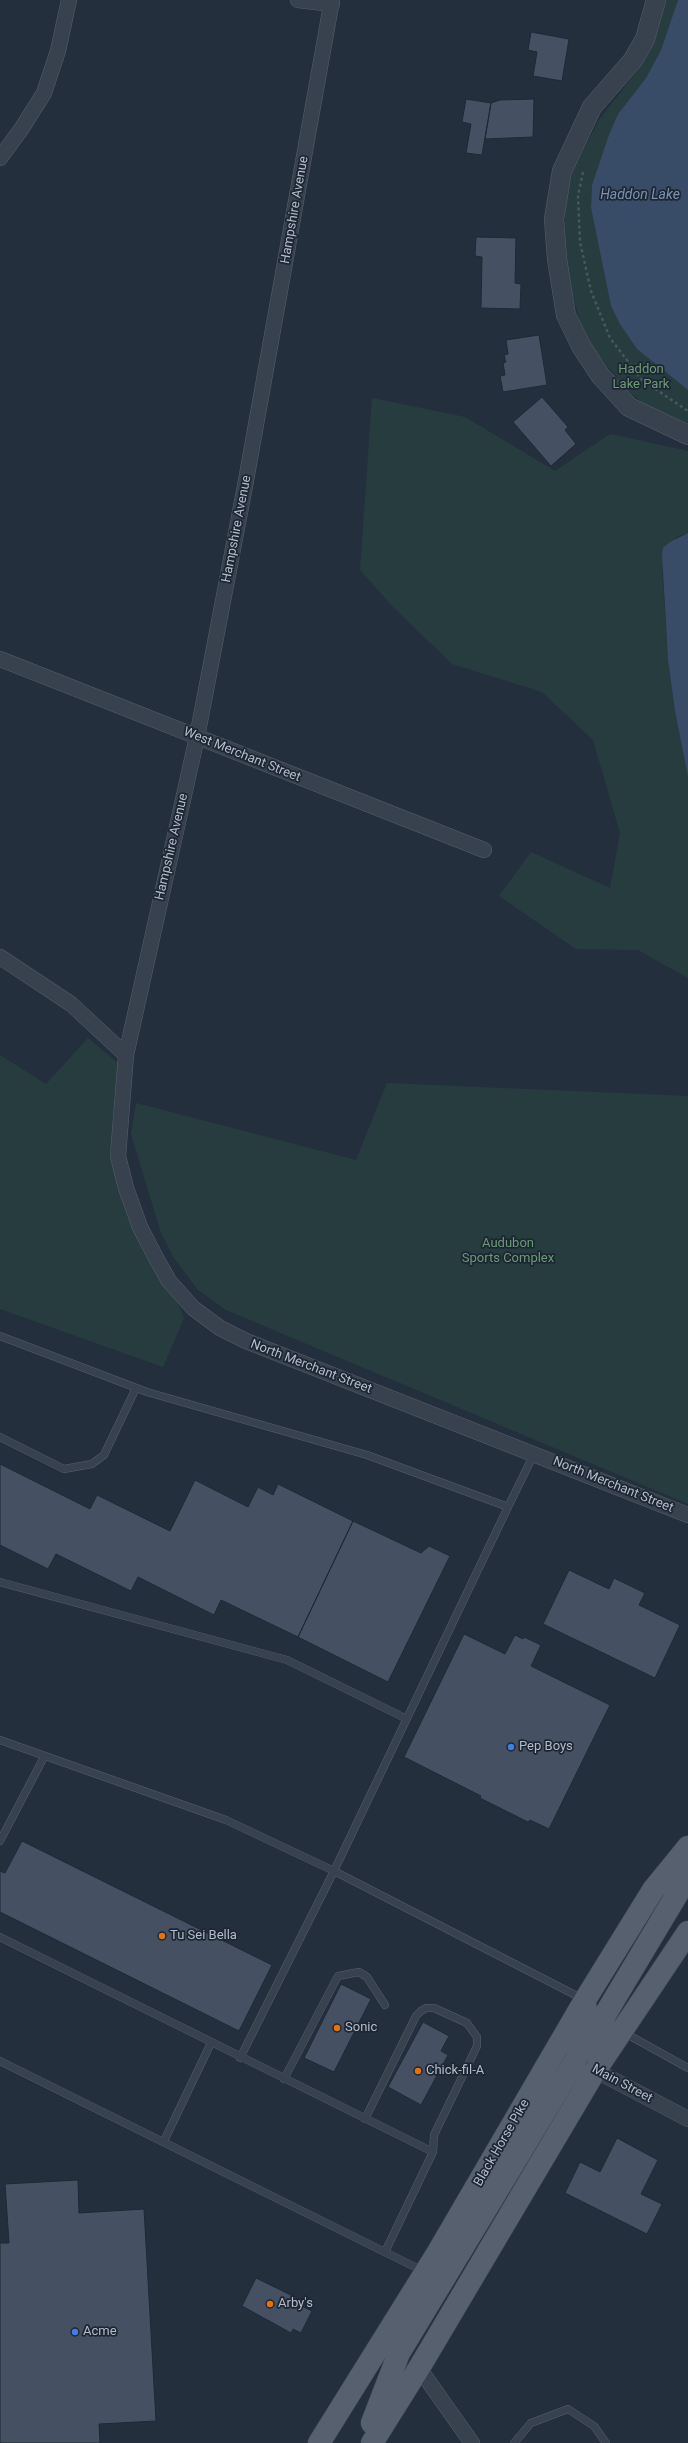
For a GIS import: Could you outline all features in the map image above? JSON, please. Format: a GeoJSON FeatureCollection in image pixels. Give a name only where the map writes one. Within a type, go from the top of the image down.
{"type":"FeatureCollection","features":[{"type":"Feature","properties":{"kind":"main road","name":"Black Horse Pike"},"geometry":{"type":"LineString","coordinates":[[608,2016],[654,1890],[688,1847]]}},
{"type":"Feature","properties":{"kind":"main road"},"geometry":{"type":"LineString","coordinates":[[372,2443],[419,2368],[595,2071],[596,2041],[608,2016],[688,1876]]}},
{"type":"Feature","properties":{"kind":"main road","name":"Black Horse Pike"},"geometry":{"type":"LineString","coordinates":[[319,2443],[426,2272],[556,2050],[608,2016],[687,1934]]}},
{"type":"Feature","properties":{"kind":"main road"},"geometry":{"type":"LineString","coordinates":[[364,2443],[399,2353],[576,2060],[587,2034],[608,2016]]}},
{"type":"Feature","properties":{"kind":"street"},"geometry":{"type":"LineString","coordinates":[[0,158],[22,128],[44,93],[58,51],[69,0]]}},
{"type":"Feature","properties":{"kind":"street"},"geometry":{"type":"LineString","coordinates":[[298,0],[332,2]]}},
{"type":"Feature","properties":{"kind":"street"},"geometry":{"type":"LineString","coordinates":[[656,0],[645,39],[639,50],[633,60],[592,107],[562,171],[554,219],[557,259],[566,314],[581,346],[600,375],[629,407],[688,435]]}},
{"type":"Feature","properties":{"kind":"street","name":"Hampshire Avenue"},"geometry":{"type":"LineString","coordinates":[[126,1055],[197,737],[245,486],[332,2]]}},
{"type":"Feature","properties":{"kind":"street","name":"West Merchant Street"},"geometry":{"type":"LineString","coordinates":[[0,659],[484,850]]}},
{"type":"Feature","properties":{"kind":"street"},"geometry":{"type":"LineString","coordinates":[[0,957],[71,1004],[126,1055]]}},
{"type":"Feature","properties":{"kind":"street","name":"North Merchant Street"},"geometry":{"type":"LineString","coordinates":[[126,1055],[118,1156],[126,1188],[140,1227],[156,1258],[170,1281],[193,1308],[220,1328],[246,1342],[688,1515]]}},
{"type":"Feature","properties":{"kind":"street","name":"Main Street"},"geometry":{"type":"LineString","coordinates":[[556,2050],[688,2119]]}},
{"type":"Feature","properties":{"kind":"street"},"geometry":{"type":"LineString","coordinates":[[419,2368],[472,2443]]}},
{"type":"Feature","properties":{"kind":"lane"},"geometry":{"type":"LineString","coordinates":[[0,1336],[136,1388],[367,1455],[508,1507]]}},
{"type":"Feature","properties":{"kind":"lane"},"geometry":{"type":"LineString","coordinates":[[0,1437],[64,1469],[92,1464],[104,1454],[136,1388]]}},
{"type":"Feature","properties":{"kind":"lane"},"geometry":{"type":"LineString","coordinates":[[240,2058],[334,1871],[405,1718],[534,1454]]}},
{"type":"Feature","properties":{"kind":"lane"},"geometry":{"type":"LineString","coordinates":[[0,1582],[287,1660],[405,1718]]}},
{"type":"Feature","properties":{"kind":"lane"},"geometry":{"type":"LineString","coordinates":[[0,1740],[44,1757],[226,1820],[334,1871],[608,2016],[688,2068]]}},
{"type":"Feature","properties":{"kind":"lane"},"geometry":{"type":"LineString","coordinates":[[0,1841],[44,1757]]}},
{"type":"Feature","properties":{"kind":"lane"},"geometry":{"type":"LineString","coordinates":[[0,1937],[240,2058],[433,2152]]}},
{"type":"Feature","properties":{"kind":"lane"},"geometry":{"type":"LineString","coordinates":[[284,2079],[338,1976],[359,1972],[367,1977],[385,2005]]}},
{"type":"Feature","properties":{"kind":"lane"},"geometry":{"type":"LineString","coordinates":[[365,2119],[416,2016],[421,2011],[426,2008],[434,2008],[467,2022],[477,2037],[477,2046],[474,2056],[434,2135],[433,2152],[385,2252]]}},
{"type":"Feature","properties":{"kind":"lane"},"geometry":{"type":"LineString","coordinates":[[164,2141],[211,2043]]}},
{"type":"Feature","properties":{"kind":"lane"},"geometry":{"type":"LineString","coordinates":[[0,2061],[426,2272]]}},
{"type":"Feature","properties":{"kind":"lane"},"geometry":{"type":"LineString","coordinates":[[514,2443],[530,2423],[568,2409],[594,2426],[606,2443]]}},
{"type":"Feature","properties":{"kind":"path"},"geometry":{"type":"LineString","coordinates":[[584,166],[578,196],[580,242],[591,291],[610,338],[642,380],[688,411]]}},
{"type":"Feature","properties":{"kind":"green space","name":"Haddon Lake Park"},"geometry":{"type":"Polygon","coordinates":[[[663,0],[678,0],[661,50],[646,78],[618,114],[592,185],[591,208],[611,306],[637,349],[688,390],[688,426],[648,407],[628,391],[589,343],[579,318],[565,264],[565,206],[574,168],[599,120],[643,63],[663,0]]]}},
{"type":"Feature","properties":{"kind":"green space"},"geometry":{"type":"Polygon","coordinates":[[[372,398],[465,417],[555,471],[610,434],[688,451],[688,533],[676,537],[662,569],[668,660],[675,711],[688,777],[688,978],[638,950],[576,949],[499,896],[531,852],[610,888],[620,833],[593,740],[542,692],[452,664],[393,607],[360,570],[372,398]]]}},
{"type":"Feature","properties":{"kind":"green space"},"geometry":{"type":"Polygon","coordinates":[[[88,1038],[125,1069],[118,1156],[184,1318],[163,1367],[0,1309],[0,1055],[46,1084],[88,1038]]]}},
{"type":"Feature","properties":{"kind":"green space","name":"Audubon Sports Complex"},"geometry":{"type":"Polygon","coordinates":[[[387,1083],[688,1096],[688,1504],[226,1310],[198,1290],[174,1258],[161,1233],[131,1134],[136,1103],[356,1160],[387,1083]]]}},
{"type":"Feature","properties":{"kind":"water","name":"Haddon Lake"},"geometry":{"type":"Polygon","coordinates":[[[678,0],[688,0],[688,390],[637,349],[620,324],[611,306],[591,208],[592,185],[609,135],[618,114],[646,78],[661,50],[678,0]]]}},
{"type":"Feature","properties":{"kind":"water"},"geometry":{"type":"Polygon","coordinates":[[[688,533],[688,777],[675,711],[668,660],[662,554],[663,548],[670,542],[688,533]]]}},
{"type":"Feature","properties":{"kind":"building"},"geometry":{"type":"Polygon","coordinates":[[[531,32],[569,39],[562,81],[533,76],[537,52],[528,50],[531,32]]]}},
{"type":"Feature","properties":{"kind":"building"},"geometry":{"type":"Polygon","coordinates":[[[466,99],[491,103],[482,155],[466,153],[471,124],[462,122],[466,99]]]}},
{"type":"Feature","properties":{"kind":"building"},"geometry":{"type":"Polygon","coordinates":[[[534,99],[533,137],[485,139],[491,103],[500,100],[534,99]]]}},
{"type":"Feature","properties":{"kind":"building"},"geometry":{"type":"Polygon","coordinates":[[[476,237],[516,238],[515,283],[521,284],[520,309],[481,308],[482,257],[475,256],[476,237]]]}},
{"type":"Feature","properties":{"kind":"building"},"geometry":{"type":"Polygon","coordinates":[[[539,335],[547,385],[503,392],[500,376],[505,375],[503,363],[506,362],[504,355],[508,354],[506,340],[539,335]]]}},
{"type":"Feature","properties":{"kind":"building"},"geometry":{"type":"Polygon","coordinates":[[[542,397],[568,427],[565,430],[576,444],[551,466],[513,422],[542,397]]]}},
{"type":"Feature","properties":{"kind":"building"},"geometry":{"type":"Polygon","coordinates":[[[0,1464],[90,1509],[97,1495],[170,1531],[195,1480],[248,1507],[258,1487],[273,1495],[278,1484],[353,1521],[298,1637],[221,1600],[214,1615],[138,1577],[131,1591],[56,1554],[48,1569],[0,1545],[0,1464]]]}},
{"type":"Feature","properties":{"kind":"building"},"geometry":{"type":"Polygon","coordinates":[[[353,1521],[421,1553],[429,1546],[450,1556],[388,1682],[298,1637],[353,1521]]]}},
{"type":"Feature","properties":{"kind":"building"},"geometry":{"type":"Polygon","coordinates":[[[569,1570],[609,1589],[614,1578],[645,1593],[639,1605],[680,1625],[655,1678],[543,1624],[569,1570]]]}},
{"type":"Feature","properties":{"kind":"building"},"geometry":{"type":"Polygon","coordinates":[[[464,1634],[505,1654],[515,1635],[523,1639],[524,1637],[541,1645],[531,1666],[610,1705],[549,1829],[530,1820],[528,1822],[480,1798],[481,1796],[404,1757],[464,1634]]]}},
{"type":"Feature","properties":{"kind":"building"},"geometry":{"type":"Polygon","coordinates":[[[22,1841],[272,1965],[239,2031],[0,1912],[0,1871],[5,1873],[22,1841]]]}},
{"type":"Feature","properties":{"kind":"building","name":"Sonic"},"geometry":{"type":"Polygon","coordinates":[[[341,1984],[371,1999],[334,2072],[304,2058],[341,1984]]]}},
{"type":"Feature","properties":{"kind":"building","name":"Chick-fil-A"},"geometry":{"type":"Polygon","coordinates":[[[423,2022],[449,2036],[441,2051],[448,2055],[421,2105],[388,2087],[423,2022]]]}},
{"type":"Feature","properties":{"kind":"building"},"geometry":{"type":"Polygon","coordinates":[[[617,2138],[658,2160],[641,2194],[662,2204],[647,2234],[565,2193],[580,2162],[600,2172],[617,2138]]]}},
{"type":"Feature","properties":{"kind":"building","name":"Acme"},"geometry":{"type":"Polygon","coordinates":[[[78,2180],[79,2213],[144,2209],[156,2421],[99,2424],[100,2443],[0,2443],[0,2243],[9,2243],[5,2184],[78,2180]]]}},
{"type":"Feature","properties":{"kind":"building","name":"Arby's"},"geometry":{"type":"Polygon","coordinates":[[[256,2278],[297,2298],[295,2303],[312,2311],[301,2333],[293,2329],[291,2333],[242,2306],[256,2278]]]}},
{"type":"Feature","properties":{"kind":"place","name":"Pep Boys"},"geometry":{"type":"Point","coordinates":[511,1747]}},
{"type":"Feature","properties":{"kind":"place","name":"Tu Sei Bella"},"geometry":{"type":"Point","coordinates":[162,1936]}},
{"type":"Feature","properties":{"kind":"place","name":"Sonic"},"geometry":{"type":"Point","coordinates":[337,2028]}},
{"type":"Feature","properties":{"kind":"place","name":"Chick-fil-A"},"geometry":{"type":"Point","coordinates":[418,2071]}},
{"type":"Feature","properties":{"kind":"place","name":"Arby's"},"geometry":{"type":"Point","coordinates":[270,2304]}},
{"type":"Feature","properties":{"kind":"place","name":"Acme"},"geometry":{"type":"Point","coordinates":[75,2332]}}]}
